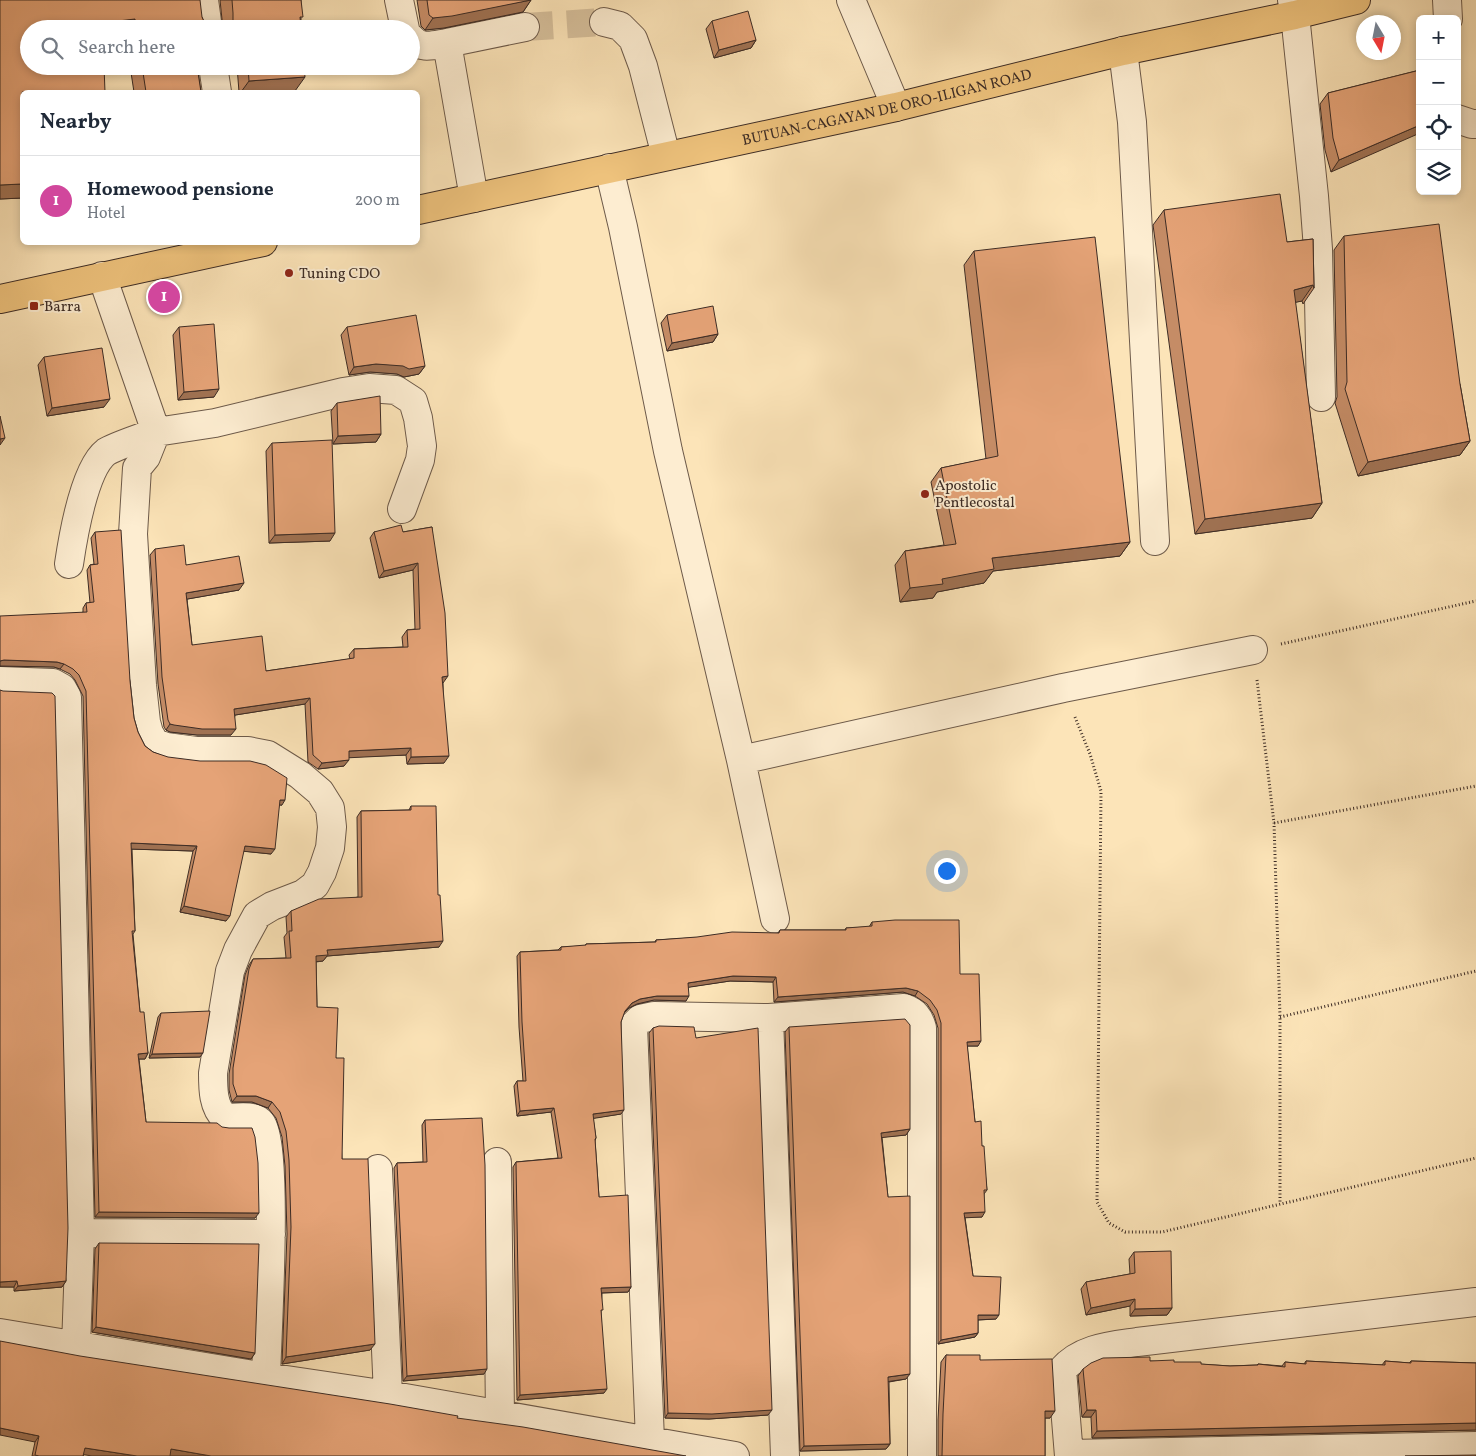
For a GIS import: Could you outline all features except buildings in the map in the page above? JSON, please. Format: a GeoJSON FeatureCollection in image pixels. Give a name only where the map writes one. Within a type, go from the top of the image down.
{"type":"FeatureCollection","features":[{"type":"Feature","properties":{"kind":"highway","name":"BUTUAN-CAGAYAN DE ORO-ILIGAN ROAD"},"geometry":{"type":"LineString","coordinates":[[420,210],[896,107],[1294,7],[1356,0]]}},
{"type":"Feature","properties":{"kind":"highway"},"geometry":{"type":"LineString","coordinates":[[0,299],[245,245]]}},
{"type":"Feature","properties":{"kind":"street"},"geometry":{"type":"LineString","coordinates":[[204,0],[207,20]]}},
{"type":"Feature","properties":{"kind":"street"},"geometry":{"type":"LineString","coordinates":[[399,0],[403,20]]}},
{"type":"Feature","properties":{"kind":"street"},"geometry":{"type":"LineString","coordinates":[[851,0],[896,107]]}},
{"type":"Feature","properties":{"kind":"street"},"geometry":{"type":"LineString","coordinates":[[1446,0],[1448,15]]}},
{"type":"Feature","properties":{"kind":"street"},"geometry":{"type":"LineString","coordinates":[[1294,7],[1315,204],[1318,249],[1321,396]]}},
{"type":"Feature","properties":{"kind":"street"},"geometry":{"type":"LineString","coordinates":[[604,22],[620,26],[633,39],[643,66],[666,156]]}},
{"type":"Feature","properties":{"kind":"street"},"geometry":{"type":"LineString","coordinates":[[420,44],[425,47],[525,27]]}},
{"type":"Feature","properties":{"kind":"street"},"geometry":{"type":"LineString","coordinates":[[446,43],[474,198]]}},
{"type":"Feature","properties":{"kind":"street"},"geometry":{"type":"LineString","coordinates":[[1123,51],[1132,122],[1155,542]]}},
{"type":"Feature","properties":{"kind":"street"},"geometry":{"type":"LineString","coordinates":[[214,75],[217,90]]}},
{"type":"Feature","properties":{"kind":"street"},"geometry":{"type":"LineString","coordinates":[[1461,120],[1476,124]]}},
{"type":"Feature","properties":{"kind":"street"},"geometry":{"type":"LineString","coordinates":[[609,168],[623,227],[668,451],[775,919]]}},
{"type":"Feature","properties":{"kind":"street"},"geometry":{"type":"LineString","coordinates":[[102,276],[156,432],[146,457],[137,468],[134,534],[142,685],[149,733],[156,743],[166,747],[196,751],[248,751],[268,755],[300,775],[320,792],[330,808],[332,827],[330,848],[322,872],[315,885],[303,894],[272,906],[258,915],[238,950],[230,971],[214,1066],[213,1089],[220,1113],[225,1118],[250,1118],[260,1121],[266,1137],[271,1234],[266,1377]]}},
{"type":"Feature","properties":{"kind":"street"},"geometry":{"type":"LineString","coordinates":[[69,564],[72,539],[90,474],[96,463],[106,452],[156,432],[215,423],[343,392],[369,388],[396,390],[413,400],[422,446],[420,460],[402,509]]}},
{"type":"Feature","properties":{"kind":"street"},"geometry":{"type":"LineString","coordinates":[[740,760],[1063,688],[1253,650]]}},
{"type":"Feature","properties":{"kind":"street"},"geometry":{"type":"LineString","coordinates":[[0,682],[53,683],[62,688],[67,697],[80,1233],[76,1346]]}},
{"type":"Feature","properties":{"kind":"street"},"geometry":{"type":"LineString","coordinates":[[650,1440],[633,1026],[640,1019],[654,1016],[769,1018],[904,1008],[913,1011],[919,1018],[922,1028],[922,1456]]}},
{"type":"Feature","properties":{"kind":"street"},"geometry":{"type":"LineString","coordinates":[[769,1018],[785,1456]]}},
{"type":"Feature","properties":{"kind":"street"},"geometry":{"type":"LineString","coordinates":[[497,1162],[500,1416]]}},
{"type":"Feature","properties":{"kind":"street"},"geometry":{"type":"LineString","coordinates":[[378,1169],[388,1395]]}},
{"type":"Feature","properties":{"kind":"street"},"geometry":{"type":"LineString","coordinates":[[80,1233],[271,1234]]}},
{"type":"Feature","properties":{"kind":"street"},"geometry":{"type":"LineString","coordinates":[[1476,1302],[1097,1348],[1070,1360],[1062,1370],[1069,1455],[1476,1446]]}},
{"type":"Feature","properties":{"kind":"street"},"geometry":{"type":"LineString","coordinates":[[0,1333],[388,1395],[735,1456]]}},
{"type":"Feature","properties":{"kind":"path"},"geometry":{"type":"LineString","coordinates":[[1280,1204],[1280,1017],[1274,823],[1253,650],[1476,601]]}},
{"type":"Feature","properties":{"kind":"path"},"geometry":{"type":"LineString","coordinates":[[1063,688],[1090,754],[1101,792],[1097,1202],[1109,1223],[1125,1232],[1162,1232],[1476,1158]]}},
{"type":"Feature","properties":{"kind":"path"},"geometry":{"type":"LineString","coordinates":[[1274,823],[1476,786]]}},
{"type":"Feature","properties":{"kind":"path"},"geometry":{"type":"LineString","coordinates":[[1280,1017],[1476,971]]}},
{"type":"Feature","properties":{"kind":"tunnel"},"geometry":{"type":"LineString","coordinates":[[525,27],[604,22]]}},
{"type":"Feature","properties":{"kind":"place","name":"Tuning CDO"},"geometry":{"type":"Point","coordinates":[289,273]}},
{"type":"Feature","properties":{"kind":"place","name":"Homewood pensione"},"geometry":{"type":"Point","coordinates":[164,297]}},
{"type":"Feature","properties":{"kind":"place","name":"Barra"},"geometry":{"type":"Point","coordinates":[34,306]}},
{"type":"Feature","properties":{"kind":"place","name":"Apostolic Pentlecostal"},"geometry":{"type":"Point","coordinates":[925,494]}}]}
